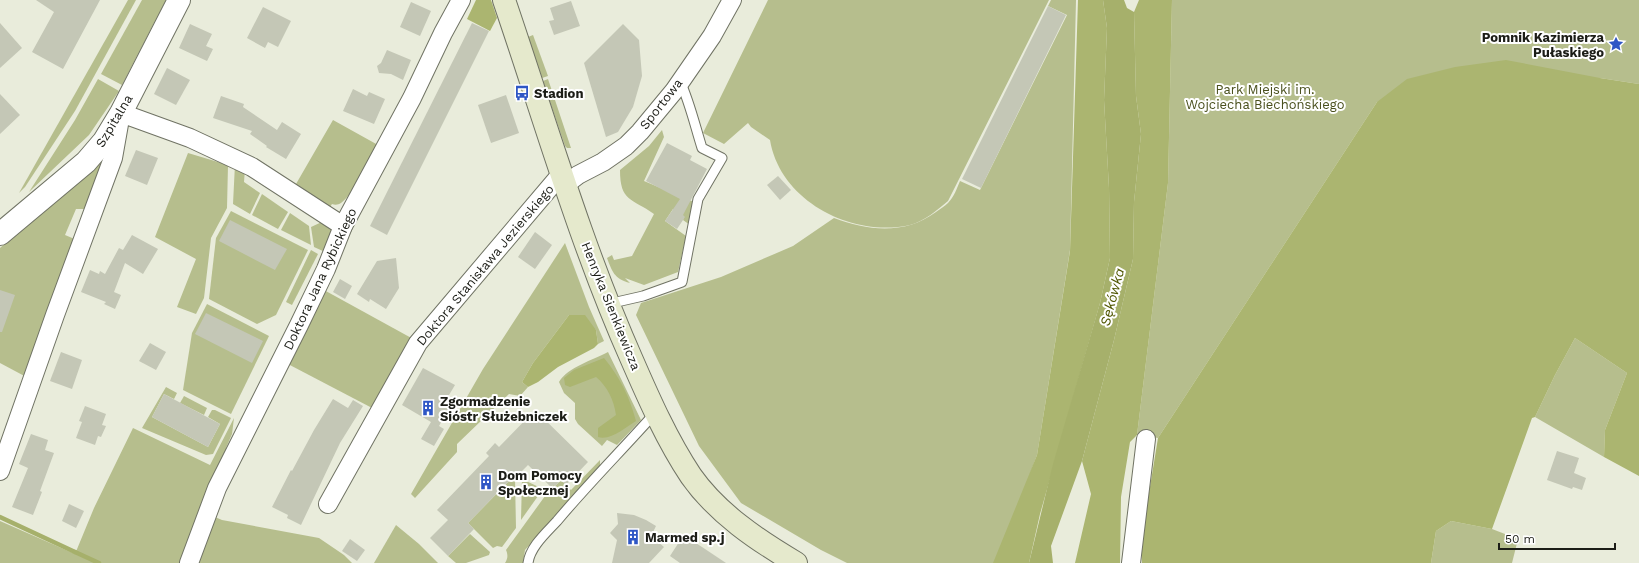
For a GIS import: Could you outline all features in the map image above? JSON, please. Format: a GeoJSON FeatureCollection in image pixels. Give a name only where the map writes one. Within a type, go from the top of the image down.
{"type":"FeatureCollection","features":[{"type":"Feature","properties":{"kind":"main road","name":"Henryka Sienkiewicza"},"geometry":{"type":"LineString","coordinates":[[504,0],[608,304],[655,412],[692,476],[724,514],[796,563]]}},
{"type":"Feature","properties":{"kind":"street","name":"Szpitalna"},"geometry":{"type":"LineString","coordinates":[[0,234],[86,162],[104,141],[121,113],[179,0]]}},
{"type":"Feature","properties":{"kind":"street","name":"Doktora Jana Rybickiego"},"geometry":{"type":"LineString","coordinates":[[188,563],[216,488],[296,332],[326,269],[343,226],[412,98],[460,0]]}},
{"type":"Feature","properties":{"kind":"street","name":"Sportowa"},"geometry":{"type":"LineString","coordinates":[[564,179],[578,176],[604,162],[626,146],[651,120],[712,36],[732,0]]}},
{"type":"Feature","properties":{"kind":"street"},"geometry":{"type":"LineString","coordinates":[[0,471],[55,315],[113,158],[121,113],[190,138],[252,167],[343,226]]}},
{"type":"Feature","properties":{"kind":"street","name":"Doktora Stanisława Jezierskiego"},"geometry":{"type":"LineString","coordinates":[[328,504],[418,344],[564,179]]}},
{"type":"Feature","properties":{"kind":"street"},"geometry":{"type":"LineString","coordinates":[[1131,563],[1146,439]]}},
{"type":"Feature","properties":{"kind":"lane"},"geometry":{"type":"LineString","coordinates":[[608,304],[643,296],[682,282],[698,199],[722,158],[702,148],[693,120],[689,101],[680,81]]}},
{"type":"Feature","properties":{"kind":"lane"},"geometry":{"type":"LineString","coordinates":[[528,563],[528,557],[536,546],[585,488],[655,412]]}},
{"type":"Feature","properties":{"kind":"green space"},"geometry":{"type":"Polygon","coordinates":[[[128,0],[136,0],[75,111],[25,187],[19,193],[128,0]]]}},
{"type":"Feature","properties":{"kind":"green space"},"geometry":{"type":"Polygon","coordinates":[[[142,0],[166,0],[122,85],[101,74],[142,0]]]}},
{"type":"Feature","properties":{"kind":"green space"},"geometry":{"type":"Polygon","coordinates":[[[768,0],[1049,0],[948,201],[921,221],[910,225],[888,228],[865,226],[843,220],[822,210],[803,197],[788,181],[777,162],[770,140],[751,127],[748,123],[724,144],[703,133],[768,0]]]}},
{"type":"Feature","properties":{"kind":"green space"},"geometry":{"type":"Polygon","coordinates":[[[1051,0],[1076,0],[1070,250],[1037,455],[997,563],[847,563],[821,550],[741,503],[699,446],[636,315],[641,303],[721,277],[793,246],[834,218],[860,226],[873,228],[899,227],[924,219],[948,203],[960,181],[980,190],[1067,15],[1048,6],[1051,0]]]}},
{"type":"Feature","properties":{"kind":"green space","name":"Park Miejski im. Wojciecha Biechońskiego"},"geometry":{"type":"Polygon","coordinates":[[[1172,0],[1639,0],[1639,84],[1600,78],[1377,102],[1158,438],[1137,435],[1168,183],[1172,0]]]}},
{"type":"Feature","properties":{"kind":"green space"},"geometry":{"type":"Polygon","coordinates":[[[533,35],[548,76],[542,78],[528,37],[533,35]]]}},
{"type":"Feature","properties":{"kind":"green space"},"geometry":{"type":"Polygon","coordinates":[[[98,79],[119,91],[89,135],[29,192],[75,120],[98,79]]]}},
{"type":"Feature","properties":{"kind":"green space"},"geometry":{"type":"Polygon","coordinates":[[[548,79],[571,148],[567,148],[565,146],[543,81],[548,79]]]}},
{"type":"Feature","properties":{"kind":"green space"},"geometry":{"type":"Polygon","coordinates":[[[333,120],[378,145],[350,193],[341,203],[336,205],[332,204],[330,207],[296,184],[333,120]]]}},
{"type":"Feature","properties":{"kind":"green space"},"geometry":{"type":"Polygon","coordinates":[[[662,130],[664,137],[644,181],[694,202],[690,225],[683,220],[684,217],[673,209],[665,221],[686,236],[678,272],[644,285],[625,278],[630,283],[620,279],[614,274],[607,258],[612,255],[614,260],[632,256],[654,214],[625,194],[622,188],[620,170],[649,146],[662,130]]]}},
{"type":"Feature","properties":{"kind":"green space"},"geometry":{"type":"Polygon","coordinates":[[[111,141],[89,209],[76,209],[65,235],[77,240],[30,379],[0,363],[0,248],[58,195],[111,141]]]}},
{"type":"Feature","properties":{"kind":"green space"},"geometry":{"type":"Polygon","coordinates":[[[188,153],[228,165],[227,208],[211,238],[204,298],[196,314],[177,307],[196,259],[155,237],[188,153]]]}},
{"type":"Feature","properties":{"kind":"green space"},"geometry":{"type":"Polygon","coordinates":[[[235,164],[245,169],[244,182],[260,193],[250,214],[233,204],[235,164]]]}},
{"type":"Feature","properties":{"kind":"green space"},"geometry":{"type":"Polygon","coordinates":[[[262,194],[288,212],[278,229],[252,215],[262,194]]]}},
{"type":"Feature","properties":{"kind":"green space"},"geometry":{"type":"Polygon","coordinates":[[[231,211],[308,250],[276,315],[257,324],[209,299],[216,238],[231,211]]]}},
{"type":"Feature","properties":{"kind":"green space"},"geometry":{"type":"Polygon","coordinates":[[[290,213],[309,226],[311,245],[281,230],[290,213]]]}},
{"type":"Feature","properties":{"kind":"green space"},"geometry":{"type":"Polygon","coordinates":[[[324,221],[336,229],[325,252],[314,247],[311,227],[324,221]]]}},
{"type":"Feature","properties":{"kind":"green space"},"geometry":{"type":"Polygon","coordinates":[[[565,243],[589,307],[604,341],[598,344],[596,330],[569,315],[533,363],[522,382],[528,387],[520,396],[509,394],[457,444],[457,452],[415,498],[411,494],[483,369],[565,243]]]}},
{"type":"Feature","properties":{"kind":"green space"},"geometry":{"type":"Polygon","coordinates":[[[311,250],[318,254],[292,305],[286,302],[311,250]]]}},
{"type":"Feature","properties":{"kind":"green space"},"geometry":{"type":"Polygon","coordinates":[[[324,290],[415,340],[374,409],[286,363],[324,290]]]}},
{"type":"Feature","properties":{"kind":"green space"},"geometry":{"type":"Polygon","coordinates":[[[207,304],[269,336],[231,414],[183,390],[192,333],[207,304]]]}},
{"type":"Feature","properties":{"kind":"green space"},"geometry":{"type":"Polygon","coordinates":[[[1575,338],[1627,373],[1605,430],[1604,457],[1535,417],[1575,338]]]}},
{"type":"Feature","properties":{"kind":"green space"},"geometry":{"type":"Polygon","coordinates":[[[608,352],[641,420],[617,445],[607,440],[602,446],[578,424],[575,419],[575,403],[564,393],[559,382],[568,372],[581,364],[608,352]]]}},
{"type":"Feature","properties":{"kind":"green space"},"geometry":{"type":"Polygon","coordinates":[[[166,387],[177,393],[174,399],[164,394],[152,417],[208,447],[220,424],[208,417],[212,410],[231,418],[213,454],[206,455],[142,428],[166,387]]]}},
{"type":"Feature","properties":{"kind":"green space"},"geometry":{"type":"Polygon","coordinates":[[[184,396],[207,408],[204,415],[180,403],[184,396]]]}},
{"type":"Feature","properties":{"kind":"green space"},"geometry":{"type":"Polygon","coordinates":[[[234,418],[232,434],[226,448],[227,458],[181,563],[0,563],[0,521],[75,554],[94,508],[133,428],[210,465],[234,418]]]}},
{"type":"Feature","properties":{"kind":"green space"},"geometry":{"type":"Polygon","coordinates":[[[600,460],[600,467],[525,550],[523,563],[505,563],[507,560],[506,550],[553,485],[555,486],[561,480],[571,490],[600,460]]]}},
{"type":"Feature","properties":{"kind":"green space"},"geometry":{"type":"Polygon","coordinates":[[[513,477],[515,478],[516,528],[502,547],[497,546],[493,548],[468,523],[513,477]]]}},
{"type":"Feature","properties":{"kind":"green space"},"geometry":{"type":"Polygon","coordinates":[[[522,479],[543,489],[521,520],[522,479]]]}},
{"type":"Feature","properties":{"kind":"green space"},"geometry":{"type":"Polygon","coordinates":[[[215,517],[222,520],[319,538],[344,555],[352,563],[198,563],[215,517]]]}},
{"type":"Feature","properties":{"kind":"green space"},"geometry":{"type":"Polygon","coordinates":[[[1451,521],[1492,529],[1518,539],[1512,563],[1431,563],[1436,531],[1451,521]]]}},
{"type":"Feature","properties":{"kind":"green space"},"geometry":{"type":"Polygon","coordinates":[[[396,525],[419,544],[438,563],[374,563],[396,525]]]}},
{"type":"Feature","properties":{"kind":"green space"},"geometry":{"type":"Polygon","coordinates":[[[470,534],[490,552],[489,555],[466,563],[456,563],[448,556],[470,534]]]}},
{"type":"Feature","properties":{"kind":"shaded area"},"geometry":{"type":"Polygon","coordinates":[[[476,0],[491,0],[497,18],[490,31],[467,19],[476,0]]]}},
{"type":"Feature","properties":{"kind":"shaded area"},"geometry":{"type":"Polygon","coordinates":[[[1078,0],[1103,0],[1107,28],[1104,100],[1109,188],[1110,258],[1100,303],[1040,514],[1029,563],[993,563],[1037,455],[1070,251],[1078,0]]]}},
{"type":"Feature","properties":{"kind":"shaded area"},"geometry":{"type":"Polygon","coordinates":[[[1139,0],[1172,0],[1168,183],[1137,435],[1130,442],[1121,497],[1120,563],[1075,563],[1091,494],[1082,461],[1114,340],[1133,259],[1134,202],[1141,134],[1136,96],[1134,12],[1139,0]]]}},
{"type":"Feature","properties":{"kind":"shaded area"},"geometry":{"type":"Polygon","coordinates":[[[1506,60],[1639,84],[1639,476],[1604,457],[1605,430],[1627,373],[1575,338],[1535,417],[1532,418],[1492,529],[1451,521],[1436,531],[1431,563],[1142,563],[1141,542],[1158,438],[1377,102],[1407,79],[1455,67],[1506,60]]]}},
{"type":"Feature","properties":{"kind":"shaded area"},"geometry":{"type":"Polygon","coordinates":[[[569,315],[585,315],[596,330],[598,344],[594,348],[558,367],[538,382],[528,387],[522,382],[533,363],[569,315]]]}},
{"type":"Feature","properties":{"kind":"shaded area"},"geometry":{"type":"Polygon","coordinates":[[[604,358],[624,388],[636,421],[618,433],[603,438],[598,437],[598,428],[616,415],[614,404],[607,389],[596,377],[570,387],[565,385],[564,378],[574,370],[604,358]]]}},
{"type":"Feature","properties":{"kind":"water","name":"Sękówka"},"geometry":{"type":"Polygon","coordinates":[[[1103,0],[1124,0],[1127,8],[1134,12],[1136,96],[1141,134],[1134,202],[1133,259],[1114,340],[1082,461],[1051,546],[1053,563],[1029,563],[1053,464],[1100,303],[1110,258],[1109,188],[1104,100],[1107,28],[1103,0]]]}},
{"type":"Feature","properties":{"kind":"building"},"geometry":{"type":"Polygon","coordinates":[[[36,0],[100,0],[63,69],[32,52],[54,12],[36,0]]]}},
{"type":"Feature","properties":{"kind":"building"},"geometry":{"type":"Polygon","coordinates":[[[571,1],[580,26],[554,35],[549,21],[554,20],[550,8],[571,1]]]}},
{"type":"Feature","properties":{"kind":"building"},"geometry":{"type":"Polygon","coordinates":[[[411,2],[431,11],[420,36],[400,27],[411,2]]]}},
{"type":"Feature","properties":{"kind":"building"},"geometry":{"type":"Polygon","coordinates":[[[1048,6],[1066,15],[981,188],[962,179],[1048,6]]]}},
{"type":"Feature","properties":{"kind":"building"},"geometry":{"type":"Polygon","coordinates":[[[263,7],[291,21],[278,47],[268,42],[265,48],[247,38],[263,7]]]}},
{"type":"Feature","properties":{"kind":"building"},"geometry":{"type":"Polygon","coordinates":[[[0,23],[22,48],[0,68],[0,23]]]}},
{"type":"Feature","properties":{"kind":"building"},"geometry":{"type":"Polygon","coordinates":[[[472,23],[489,31],[387,235],[370,226],[472,23]]]}},
{"type":"Feature","properties":{"kind":"building"},"geometry":{"type":"Polygon","coordinates":[[[190,24],[212,34],[206,46],[213,49],[207,61],[179,48],[190,24]]]}},
{"type":"Feature","properties":{"kind":"building"},"geometry":{"type":"Polygon","coordinates":[[[623,24],[639,40],[642,76],[633,107],[618,132],[606,137],[584,63],[623,24]]]}},
{"type":"Feature","properties":{"kind":"building"},"geometry":{"type":"Polygon","coordinates":[[[387,50],[411,60],[403,80],[391,74],[379,73],[377,66],[381,63],[387,50]]]}},
{"type":"Feature","properties":{"kind":"building"},"geometry":{"type":"Polygon","coordinates":[[[167,68],[190,80],[176,105],[154,94],[167,68]]]}},
{"type":"Feature","properties":{"kind":"building"},"geometry":{"type":"Polygon","coordinates":[[[353,89],[367,96],[369,92],[385,99],[374,124],[343,111],[353,89]]]}},
{"type":"Feature","properties":{"kind":"building"},"geometry":{"type":"Polygon","coordinates":[[[0,94],[20,115],[0,134],[0,94]]]}},
{"type":"Feature","properties":{"kind":"building"},"geometry":{"type":"Polygon","coordinates":[[[506,95],[519,133],[491,143],[478,105],[506,95]]]}},
{"type":"Feature","properties":{"kind":"building"},"geometry":{"type":"Polygon","coordinates":[[[221,96],[244,104],[243,107],[277,130],[282,122],[301,134],[286,159],[266,147],[267,146],[250,134],[252,131],[213,118],[221,96]]]}},
{"type":"Feature","properties":{"kind":"building"},"geometry":{"type":"Polygon","coordinates":[[[667,143],[692,156],[690,160],[707,169],[683,215],[685,217],[677,229],[665,221],[680,199],[646,181],[667,143]]]}},
{"type":"Feature","properties":{"kind":"building"},"geometry":{"type":"Polygon","coordinates":[[[136,150],[158,158],[147,185],[125,176],[136,150]]]}},
{"type":"Feature","properties":{"kind":"building"},"geometry":{"type":"Polygon","coordinates":[[[778,176],[791,190],[780,200],[767,185],[778,176]]]}},
{"type":"Feature","properties":{"kind":"building"},"geometry":{"type":"Polygon","coordinates":[[[230,220],[287,249],[275,270],[219,241],[230,220]]]}},
{"type":"Feature","properties":{"kind":"building"},"geometry":{"type":"Polygon","coordinates":[[[535,232],[552,245],[535,269],[518,257],[535,232]]]}},
{"type":"Feature","properties":{"kind":"building"},"geometry":{"type":"Polygon","coordinates":[[[132,235],[158,249],[143,274],[125,263],[114,292],[121,295],[115,309],[104,304],[106,302],[81,292],[90,270],[99,274],[100,271],[105,274],[119,248],[123,250],[132,235]]]}},
{"type":"Feature","properties":{"kind":"building"},"geometry":{"type":"Polygon","coordinates":[[[396,258],[399,288],[386,309],[370,299],[369,302],[357,294],[377,261],[396,258]]]}},
{"type":"Feature","properties":{"kind":"building"},"geometry":{"type":"Polygon","coordinates":[[[340,279],[352,286],[345,299],[333,292],[340,279]]]}},
{"type":"Feature","properties":{"kind":"building"},"geometry":{"type":"Polygon","coordinates":[[[0,290],[15,295],[2,332],[0,332],[0,290]]]}},
{"type":"Feature","properties":{"kind":"building"},"geometry":{"type":"Polygon","coordinates":[[[206,313],[263,341],[252,363],[195,334],[206,313]]]}},
{"type":"Feature","properties":{"kind":"building"},"geometry":{"type":"Polygon","coordinates":[[[150,343],[166,352],[156,370],[139,361],[150,343]]]}},
{"type":"Feature","properties":{"kind":"building"},"geometry":{"type":"Polygon","coordinates":[[[61,352],[82,360],[72,389],[50,381],[61,352]]]}},
{"type":"Feature","properties":{"kind":"building","name":"Zgormadzenie Sióstr Służebniczek"},"geometry":{"type":"Polygon","coordinates":[[[423,368],[455,385],[446,400],[452,403],[439,426],[444,429],[434,446],[421,439],[431,422],[402,405],[423,368]]]}},
{"type":"Feature","properties":{"kind":"building"},"geometry":{"type":"Polygon","coordinates":[[[164,394],[220,424],[208,447],[152,417],[164,394]]]}},
{"type":"Feature","properties":{"kind":"building"},"geometry":{"type":"Polygon","coordinates":[[[333,399],[348,408],[353,400],[363,406],[340,443],[301,525],[287,518],[288,515],[272,507],[291,470],[292,471],[333,399]]]}},
{"type":"Feature","properties":{"kind":"building"},"geometry":{"type":"Polygon","coordinates":[[[85,406],[106,414],[102,425],[106,426],[101,437],[98,436],[95,445],[76,438],[82,422],[79,421],[85,406]]]}},
{"type":"Feature","properties":{"kind":"building","name":"Dom Pomocy Społecznej"},"geometry":{"type":"Polygon","coordinates":[[[535,410],[588,462],[566,485],[561,480],[555,486],[553,485],[551,487],[528,465],[515,478],[513,477],[468,523],[474,529],[448,556],[430,538],[448,520],[437,510],[489,456],[486,453],[495,443],[499,447],[535,410]]]}},
{"type":"Feature","properties":{"kind":"building"},"geometry":{"type":"Polygon","coordinates":[[[31,434],[48,440],[45,450],[54,453],[33,515],[12,507],[28,468],[19,464],[31,434]]]}},
{"type":"Feature","properties":{"kind":"building"},"geometry":{"type":"Polygon","coordinates":[[[1557,451],[1579,458],[1574,473],[1586,478],[1582,490],[1573,487],[1572,489],[1547,480],[1557,451]]]}},
{"type":"Feature","properties":{"kind":"building"},"geometry":{"type":"Polygon","coordinates":[[[69,504],[84,511],[76,528],[62,521],[69,504]]]}},
{"type":"Feature","properties":{"kind":"building","name":"Marmed sp.j"},"geometry":{"type":"Polygon","coordinates":[[[617,513],[634,515],[656,526],[651,536],[664,547],[649,563],[612,563],[617,540],[610,533],[618,524],[617,513]]]}},
{"type":"Feature","properties":{"kind":"building"},"geometry":{"type":"Polygon","coordinates":[[[688,538],[726,563],[680,563],[670,556],[681,539],[685,542],[688,538]]]}},
{"type":"Feature","properties":{"kind":"building"},"geometry":{"type":"Polygon","coordinates":[[[350,539],[365,550],[357,561],[342,551],[350,539]]]}},
{"type":"Feature","properties":{"kind":"waterway"},"geometry":{"type":"LineString","coordinates":[[0,517],[75,552]]}},
{"type":"Feature","properties":{"kind":"waterway"},"geometry":{"type":"LineString","coordinates":[[75,552],[99,563]]}},
{"type":"Feature","properties":{"kind":"place","name":"Pomnik Kazimierza Pułaskiego"},"geometry":{"type":"Point","coordinates":[1616,44]}},
{"type":"Feature","properties":{"kind":"place","name":"Stadion"},"geometry":{"type":"Point","coordinates":[522,93]}},
{"type":"Feature","properties":{"kind":"place","name":"Zgormadzenie Sióstr Służebniczek"},"geometry":{"type":"Point","coordinates":[428,408]}},
{"type":"Feature","properties":{"kind":"place","name":"Dom Pomocy Społecznej"},"geometry":{"type":"Point","coordinates":[486,482]}},
{"type":"Feature","properties":{"kind":"place","name":"Marmed sp.j"},"geometry":{"type":"Point","coordinates":[633,537]}}]}
